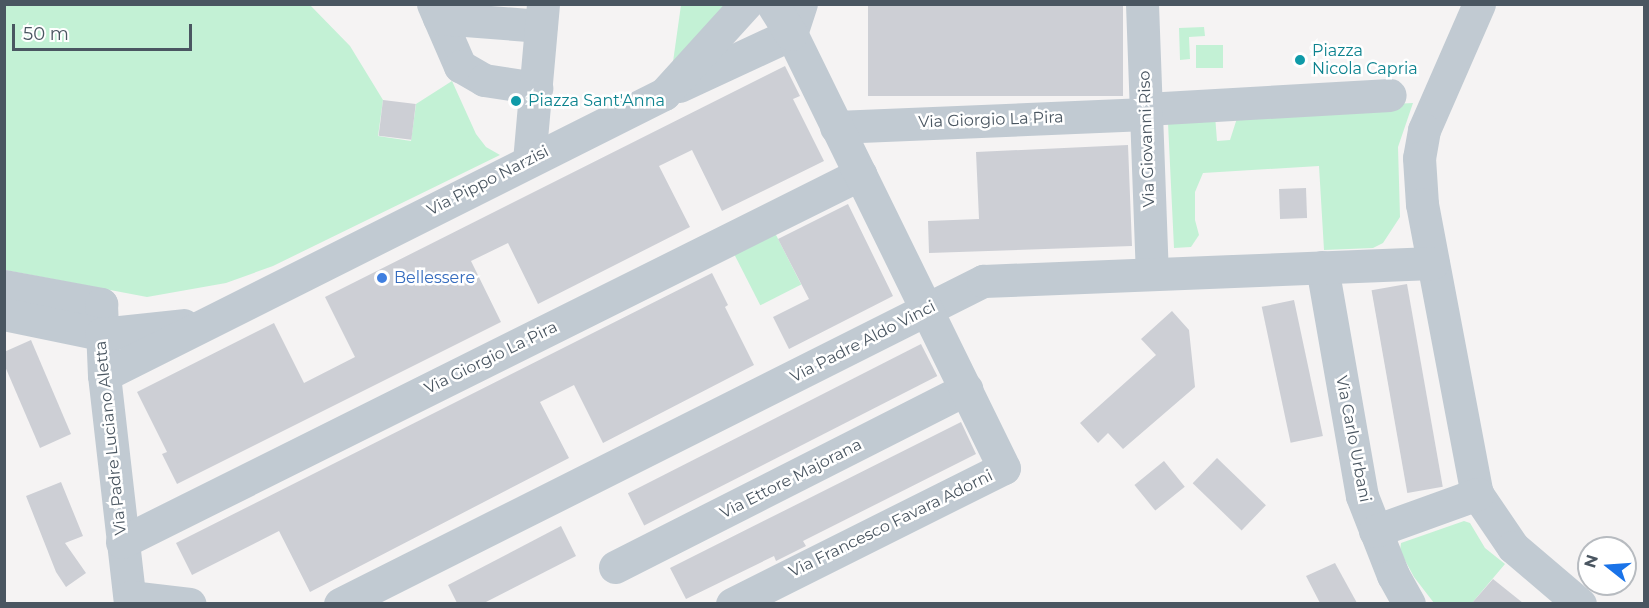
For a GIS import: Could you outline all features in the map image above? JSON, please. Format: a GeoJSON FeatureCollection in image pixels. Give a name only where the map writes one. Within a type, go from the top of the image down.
{"type":"FeatureCollection","features":[{"type":"Feature","properties":{"kind":"street","name":"Via Pippo Narzisi"},"geometry":{"type":"LineString","coordinates":[[104,375],[664,94],[746,4]]}},
{"type":"Feature","properties":{"kind":"street","name":"Via Francesco Favara Adorni"},"geometry":{"type":"LineString","coordinates":[[732,603],[1004,468],[837,127],[796,19],[772,4]]}},
{"type":"Feature","properties":{"kind":"street","name":"Via Giovanni Riso"},"geometry":{"type":"LineString","coordinates":[[1142,4],[1152,274]]}},
{"type":"Feature","properties":{"kind":"street"},"geometry":{"type":"LineString","coordinates":[[1479,4],[1425,130],[1419,158],[1422,204],[1477,494],[1513,547],[1580,603]]}},
{"type":"Feature","properties":{"kind":"street"},"geometry":{"type":"LineString","coordinates":[[529,161],[536,88],[542,15],[436,11],[460,66],[484,80],[536,88]]}},
{"type":"Feature","properties":{"kind":"street"},"geometry":{"type":"LineString","coordinates":[[664,94],[796,19]]}},
{"type":"Feature","properties":{"kind":"street","name":"Via Giorgio La Pira"},"geometry":{"type":"LineString","coordinates":[[837,127],[1146,112],[1390,94]]}},
{"type":"Feature","properties":{"kind":"street","name":"Via Giorgio La Pira"},"geometry":{"type":"LineString","coordinates":[[122,542],[860,174]]}},
{"type":"Feature","properties":{"kind":"street","name":"Via Padre Aldo Vinci"},"geometry":{"type":"LineString","coordinates":[[340,603],[983,282],[1433,263]]}},
{"type":"Feature","properties":{"kind":"street","name":"Via Carlo Urbani"},"geometry":{"type":"LineString","coordinates":[[1322,267],[1362,496],[1393,575],[1409,603]]}},
{"type":"Feature","properties":{"kind":"street"},"geometry":{"type":"LineString","coordinates":[[4,286],[101,319],[204,323]]}},
{"type":"Feature","properties":{"kind":"street"},"geometry":{"type":"LineString","coordinates":[[101,319],[144,310],[263,294]]}},
{"type":"Feature","properties":{"kind":"street","name":"Via Padre Luciano Aletta"},"geometry":{"type":"LineString","coordinates":[[4,314],[101,319],[104,375],[130,600]]}},
{"type":"Feature","properties":{"kind":"street","name":"Via Ettore Majorana"},"geometry":{"type":"LineString","coordinates":[[615,567],[966,390]]}},
{"type":"Feature","properties":{"kind":"street"},"geometry":{"type":"LineString","coordinates":[[1375,531],[1477,494]]}},
{"type":"Feature","properties":{"kind":"street"},"geometry":{"type":"LineString","coordinates":[[130,600],[190,603]]}},
{"type":"Feature","properties":{"kind":"green space"},"geometry":{"type":"Polygon","coordinates":[[[4,5],[310,5],[350,46],[383,100],[378,136],[411,141],[416,104],[452,81],[476,134],[486,147],[500,155],[273,266],[226,283],[147,297],[5,270],[4,5]]]}},
{"type":"Feature","properties":{"kind":"green space"},"geometry":{"type":"Polygon","coordinates":[[[681,5],[725,5],[673,62],[681,5]]]}},
{"type":"Feature","properties":{"kind":"green space"},"geometry":{"type":"Polygon","coordinates":[[[1204,27],[1205,36],[1189,37],[1190,59],[1180,60],[1179,28],[1204,27]]]}},
{"type":"Feature","properties":{"kind":"green space"},"geometry":{"type":"Polygon","coordinates":[[[1196,45],[1223,45],[1223,68],[1196,68],[1196,45]]]}},
{"type":"Feature","properties":{"kind":"green space"},"geometry":{"type":"Polygon","coordinates":[[[1413,103],[1398,147],[1400,217],[1383,243],[1373,248],[1324,250],[1319,166],[1203,173],[1195,192],[1195,220],[1199,235],[1191,247],[1174,248],[1168,123],[1215,115],[1217,141],[1230,140],[1239,112],[1413,103]]]}},
{"type":"Feature","properties":{"kind":"green space"},"geometry":{"type":"Polygon","coordinates":[[[774,231],[801,284],[760,305],[733,252],[774,231]]]}},
{"type":"Feature","properties":{"kind":"green space"},"geometry":{"type":"Polygon","coordinates":[[[1464,521],[1470,523],[1485,548],[1505,564],[1472,603],[1434,603],[1414,577],[1400,551],[1401,543],[1464,521]]]}},
{"type":"Feature","properties":{"kind":"building"},"geometry":{"type":"Polygon","coordinates":[[[868,4],[1123,4],[1123,96],[868,96],[868,4]]]}},
{"type":"Feature","properties":{"kind":"building"},"geometry":{"type":"Polygon","coordinates":[[[785,66],[800,96],[793,99],[824,161],[722,211],[692,150],[659,166],[690,227],[538,304],[508,243],[471,261],[501,322],[177,484],[162,454],[167,452],[137,392],[274,323],[304,383],[355,357],[325,297],[785,66]]]}},
{"type":"Feature","properties":{"kind":"building"},"geometry":{"type":"Polygon","coordinates":[[[383,100],[416,104],[411,140],[379,136],[383,100]]]}},
{"type":"Feature","properties":{"kind":"building"},"geometry":{"type":"Polygon","coordinates":[[[1128,145],[1132,246],[929,253],[928,221],[979,219],[976,152],[1128,145]]]}},
{"type":"Feature","properties":{"kind":"building"},"geometry":{"type":"Polygon","coordinates":[[[1306,188],[1307,218],[1280,219],[1279,189],[1306,188]]]}},
{"type":"Feature","properties":{"kind":"building"},"geometry":{"type":"Polygon","coordinates":[[[848,204],[893,296],[789,349],[773,317],[809,299],[778,239],[848,204]]]}},
{"type":"Feature","properties":{"kind":"building"},"geometry":{"type":"Polygon","coordinates":[[[712,273],[728,305],[725,307],[754,365],[603,443],[574,385],[540,402],[569,458],[310,592],[279,531],[192,575],[176,543],[712,273]]]}},
{"type":"Feature","properties":{"kind":"building"},"geometry":{"type":"Polygon","coordinates":[[[1407,284],[1443,487],[1407,493],[1372,290],[1407,284]]]}},
{"type":"Feature","properties":{"kind":"building"},"geometry":{"type":"Polygon","coordinates":[[[1294,300],[1323,436],[1291,443],[1262,307],[1294,300]]]}},
{"type":"Feature","properties":{"kind":"building"},"geometry":{"type":"Polygon","coordinates":[[[1172,311],[1189,330],[1195,387],[1123,449],[1108,433],[1098,443],[1080,423],[1156,355],[1141,339],[1172,311]]]}},
{"type":"Feature","properties":{"kind":"building"},"geometry":{"type":"Polygon","coordinates":[[[31,340],[71,434],[40,448],[4,364],[4,352],[31,340]]]}},
{"type":"Feature","properties":{"kind":"building"},"geometry":{"type":"Polygon","coordinates":[[[921,344],[937,376],[644,525],[628,493],[921,344]]]}},
{"type":"Feature","properties":{"kind":"building"},"geometry":{"type":"Polygon","coordinates":[[[961,422],[976,454],[803,541],[806,546],[776,561],[774,556],[686,599],[670,568],[961,422]]]}},
{"type":"Feature","properties":{"kind":"building"},"geometry":{"type":"Polygon","coordinates":[[[1217,458],[1266,505],[1242,530],[1193,483],[1217,458]]]}},
{"type":"Feature","properties":{"kind":"building"},"geometry":{"type":"Polygon","coordinates":[[[1164,461],[1185,487],[1155,511],[1134,485],[1164,461]]]}},
{"type":"Feature","properties":{"kind":"building"},"geometry":{"type":"Polygon","coordinates":[[[61,482],[83,536],[65,543],[86,573],[66,587],[56,572],[26,496],[61,482]]]}},
{"type":"Feature","properties":{"kind":"building"},"geometry":{"type":"Polygon","coordinates":[[[561,526],[576,556],[484,603],[457,603],[448,585],[561,526]]]}},
{"type":"Feature","properties":{"kind":"building"},"geometry":{"type":"Polygon","coordinates":[[[1335,563],[1357,603],[1320,603],[1306,576],[1335,563]]]}},
{"type":"Feature","properties":{"kind":"building"},"geometry":{"type":"Polygon","coordinates":[[[1493,579],[1523,603],[1472,603],[1493,579]]]}},
{"type":"Feature","properties":{"kind":"place","name":"Piazza Nicola Capria"},"geometry":{"type":"Point","coordinates":[1300,60]}},
{"type":"Feature","properties":{"kind":"place","name":"Piazza Sant'Anna"},"geometry":{"type":"Point","coordinates":[516,101]}},
{"type":"Feature","properties":{"kind":"place","name":"Bellessere"},"geometry":{"type":"Point","coordinates":[382,278]}}]}
